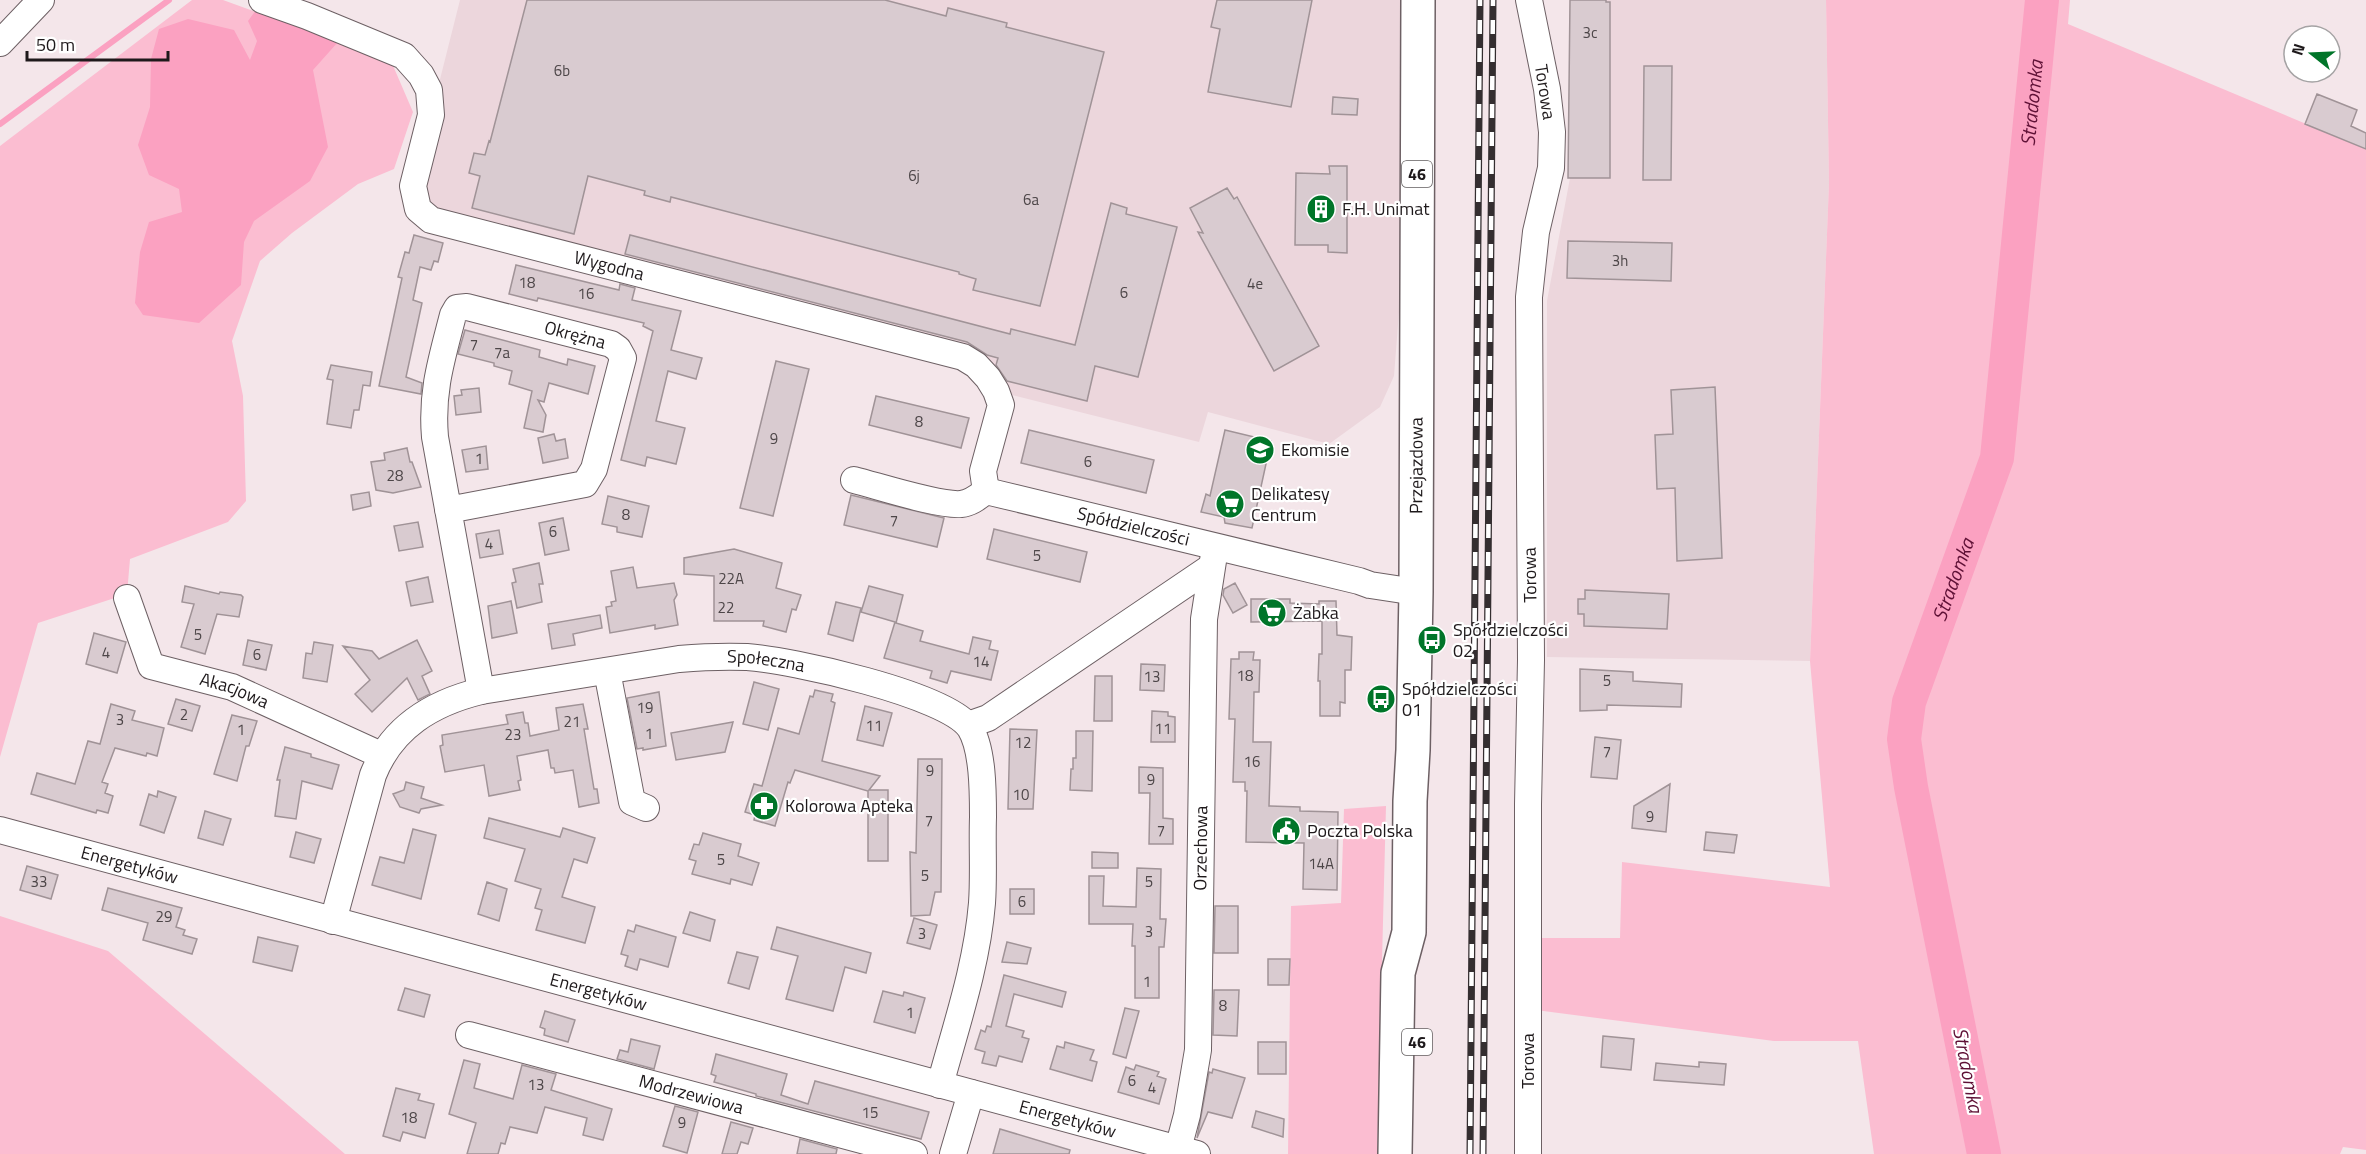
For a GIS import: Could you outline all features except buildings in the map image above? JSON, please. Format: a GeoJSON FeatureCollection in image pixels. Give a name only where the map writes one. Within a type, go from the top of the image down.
{"type":"FeatureCollection","features":[{"type":"Feature","properties":{"kind":"main road","name":"Przejazdowa"},"geometry":{"type":"LineString","coordinates":[[1395,1154],[1398,974],[1409,932],[1410,801],[1413,750],[1416,592],[1418,0]]}},
{"type":"Feature","properties":{"kind":"main road","name":"Przejazdowa"},"geometry":{"type":"LineString","coordinates":[[1409,932],[1418,965],[1416,1154]]}},
{"type":"Feature","properties":{"kind":"street"},"geometry":{"type":"LineString","coordinates":[[0,43],[41,0]]}},
{"type":"Feature","properties":{"kind":"street","name":"Wygodna"},"geometry":{"type":"LineString","coordinates":[[262,0],[404,56],[421,75],[429,90],[431,115],[413,186],[418,209],[431,220],[963,357],[976,365],[996,391],[1001,405],[983,471],[986,491]]}},
{"type":"Feature","properties":{"kind":"street","name":"Torowa"},"geometry":{"type":"LineString","coordinates":[[1528,1154],[1528,804],[1531,660],[1528,297],[1536,231],[1552,156],[1547,89],[1529,0]]}},
{"type":"Feature","properties":{"kind":"street","name":"Okrężna"},"geometry":{"type":"LineString","coordinates":[[448,510],[585,484],[594,469],[623,358],[618,349],[611,344],[466,307],[458,308],[453,315],[434,391],[433,414],[448,510],[481,691]]}},
{"type":"Feature","properties":{"kind":"street"},"geometry":{"type":"LineString","coordinates":[[854,480],[936,501],[960,504],[973,501],[986,491]]}},
{"type":"Feature","properties":{"kind":"street","name":"Spółdzielczości"},"geometry":{"type":"LineString","coordinates":[[986,491],[1213,557],[1416,592]]}},
{"type":"Feature","properties":{"kind":"street"},"geometry":{"type":"LineString","coordinates":[[940,1085],[967,985],[982,904],[981,770],[975,737],[968,725],[988,718],[1213,557]]}},
{"type":"Feature","properties":{"kind":"street","name":"Orzechowa"},"geometry":{"type":"LineString","coordinates":[[1188,1152],[1187,1115],[1197,1050],[1204,619],[1213,557]]}},
{"type":"Feature","properties":{"kind":"street","name":"Akacjowa"},"geometry":{"type":"LineString","coordinates":[[127,598],[151,666],[232,687],[381,755]]}},
{"type":"Feature","properties":{"kind":"street","name":"Społeczna"},"geometry":{"type":"LineString","coordinates":[[333,921],[370,784],[381,755],[406,727],[428,711],[458,696],[708,657],[747,657],[795,663],[921,697],[968,725]]}},
{"type":"Feature","properties":{"kind":"street"},"geometry":{"type":"LineString","coordinates":[[607,671],[632,802],[646,807]]}},
{"type":"Feature","properties":{"kind":"street","name":"Energetyków"},"geometry":{"type":"LineString","coordinates":[[0,830],[1188,1152]]}},
{"type":"Feature","properties":{"kind":"street","name":"Modrzewiowa"},"geometry":{"type":"LineString","coordinates":[[469,1035],[914,1154]]}},
{"type":"Feature","properties":{"kind":"street"},"geometry":{"type":"LineString","coordinates":[[953,1154],[971,1093]]}},
{"type":"Feature","properties":{"kind":"shaded area"},"geometry":{"type":"Polygon","coordinates":[[[192,0],[223,0],[391,61],[413,112],[394,169],[358,184],[292,233],[260,261],[232,341],[243,396],[246,501],[228,522],[130,559],[127,594],[38,623],[0,757],[0,146],[192,0]]]}},
{"type":"Feature","properties":{"kind":"shaded area"},"geometry":{"type":"Polygon","coordinates":[[[460,0],[1418,0],[1417,81],[1394,376],[1380,407],[1329,444],[1208,412],[1199,442],[996,391],[976,365],[418,209],[431,115],[460,0]]]}},
{"type":"Feature","properties":{"kind":"shaded area"},"geometry":{"type":"Polygon","coordinates":[[[1571,0],[1826,0],[1829,183],[1810,661],[1547,657],[1547,301],[1570,178],[1571,0]]]}},
{"type":"Feature","properties":{"kind":"shaded area"},"geometry":{"type":"Polygon","coordinates":[[[1826,0],[2070,0],[2068,24],[2366,149],[2366,1150],[2343,1147],[2340,1154],[1874,1154],[1858,1041],[1774,1041],[1528,1009],[1528,938],[1620,938],[1622,862],[1830,887],[1810,661],[1829,183],[1826,0]]]}},
{"type":"Feature","properties":{"kind":"shaded area"},"geometry":{"type":"Polygon","coordinates":[[[256,10],[338,42],[313,70],[328,147],[310,181],[254,221],[244,242],[241,285],[199,323],[143,315],[135,303],[140,252],[149,222],[182,212],[179,189],[149,175],[138,145],[150,107],[151,59],[159,29],[188,19],[234,30],[250,60],[257,41],[248,21],[256,10]]]}},
{"type":"Feature","properties":{"kind":"shaded area"},"geometry":{"type":"Polygon","coordinates":[[[1386,806],[1377,1154],[1288,1154],[1291,906],[1341,903],[1344,809],[1386,806]]]}},
{"type":"Feature","properties":{"kind":"shaded area"},"geometry":{"type":"Polygon","coordinates":[[[0,916],[108,951],[345,1154],[0,1154],[0,916]]]}},
{"type":"Feature","properties":{"kind":"waterway"},"geometry":{"type":"LineString","coordinates":[[0,124],[169,0]]}},
{"type":"Feature","properties":{"kind":"waterway","name":"Stradomka"},"geometry":{"type":"LineString","coordinates":[[1984,1154],[1911,787],[1904,739],[1909,702],[1997,458],[2042,0]]}},
{"type":"Feature","properties":{"kind":"railway"},"geometry":{"type":"LineString","coordinates":[[1470,1154],[1480,0]]}},
{"type":"Feature","properties":{"kind":"railway"},"geometry":{"type":"LineString","coordinates":[[1483,1154],[1493,0]]}},
{"type":"Feature","properties":{"kind":"place","name":"F.H. Unimat"},"geometry":{"type":"Point","coordinates":[1321,209]}},
{"type":"Feature","properties":{"kind":"place","name":"Ekomisie"},"geometry":{"type":"Point","coordinates":[1260,450]}},
{"type":"Feature","properties":{"kind":"place","name":"Delikatesy Centrum"},"geometry":{"type":"Point","coordinates":[1230,504]}},
{"type":"Feature","properties":{"kind":"place","name":"Żabka"},"geometry":{"type":"Point","coordinates":[1272,613]}},
{"type":"Feature","properties":{"kind":"place","name":"Spółdzielczości 02"},"geometry":{"type":"Point","coordinates":[1432,640]}},
{"type":"Feature","properties":{"kind":"place","name":"Spółdzielczości 01"},"geometry":{"type":"Point","coordinates":[1381,699]}},
{"type":"Feature","properties":{"kind":"place","name":"Kolorowa Apteka"},"geometry":{"type":"Point","coordinates":[764,806]}},
{"type":"Feature","properties":{"kind":"place","name":"Poczta Polska"},"geometry":{"type":"Point","coordinates":[1286,831]}}]}
